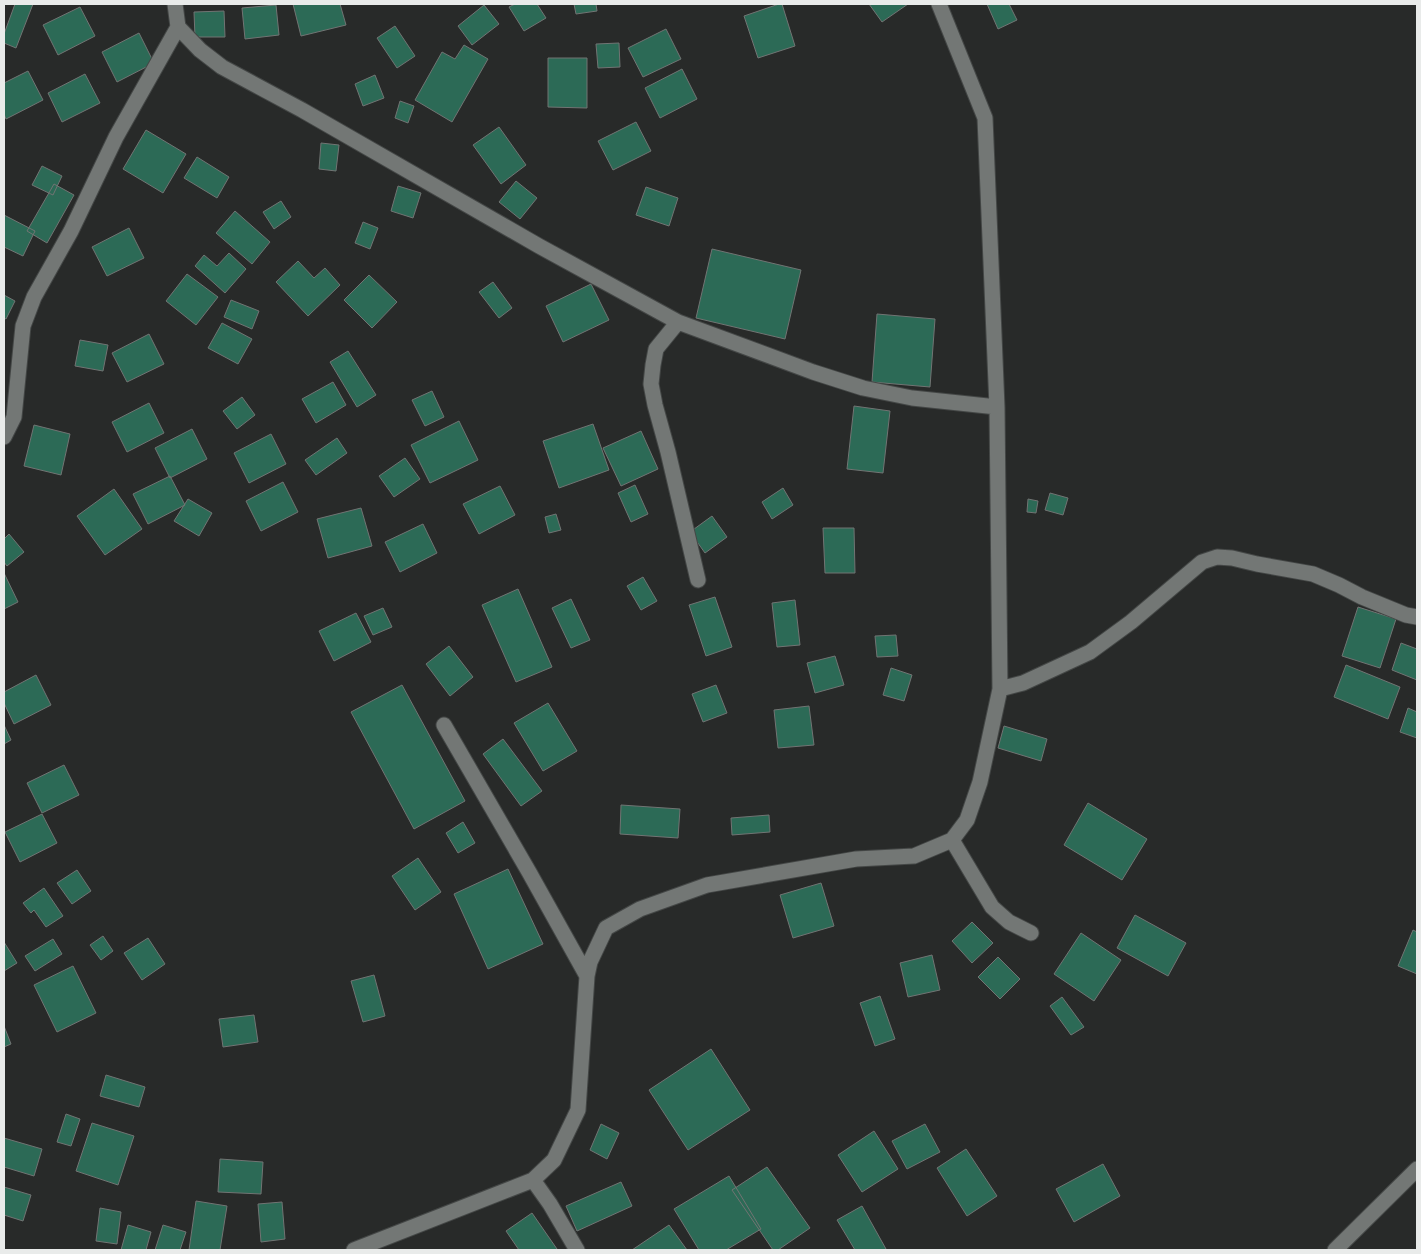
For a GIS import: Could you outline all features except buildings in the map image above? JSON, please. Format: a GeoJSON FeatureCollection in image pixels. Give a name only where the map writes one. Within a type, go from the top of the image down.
{"type":"FeatureCollection","features":[{"type":"Feature","properties":{"kind":"street"},"geometry":{"type":"LineString","coordinates":[[175,4],[178,27],[200,50],[222,67],[302,110],[539,246],[678,322],[813,372],[863,388],[912,398],[997,407]]}},
{"type":"Feature","properties":{"kind":"street"},"geometry":{"type":"LineString","coordinates":[[354,1250],[533,1180],[554,1160],[578,1110],[587,976],[590,962],[606,928],[640,909],[707,886],[856,859],[914,856],[952,840],[967,820],[980,782],[1000,689],[997,407],[985,118],[940,4]]}},
{"type":"Feature","properties":{"kind":"street"},"geometry":{"type":"LineString","coordinates":[[4,437],[14,417],[23,326],[34,296],[71,231],[116,137],[178,27]]}},
{"type":"Feature","properties":{"kind":"street"},"geometry":{"type":"LineString","coordinates":[[678,322],[656,349],[652,384],[655,404],[698,580]]}},
{"type":"Feature","properties":{"kind":"street"},"geometry":{"type":"LineString","coordinates":[[1000,689],[1023,683],[1090,652],[1131,622],[1202,562],[1217,557],[1232,558],[1312,574],[1362,597],[1417,617]]}},
{"type":"Feature","properties":{"kind":"street"},"geometry":{"type":"LineString","coordinates":[[444,725],[587,976]]}},
{"type":"Feature","properties":{"kind":"street"},"geometry":{"type":"LineString","coordinates":[[952,840],[992,907],[1009,922],[1031,933]]}},
{"type":"Feature","properties":{"kind":"street"},"geometry":{"type":"LineString","coordinates":[[1335,1250],[1417,1170]]}},
{"type":"Feature","properties":{"kind":"street"},"geometry":{"type":"LineString","coordinates":[[533,1180],[550,1204],[577,1250]]}}]}
